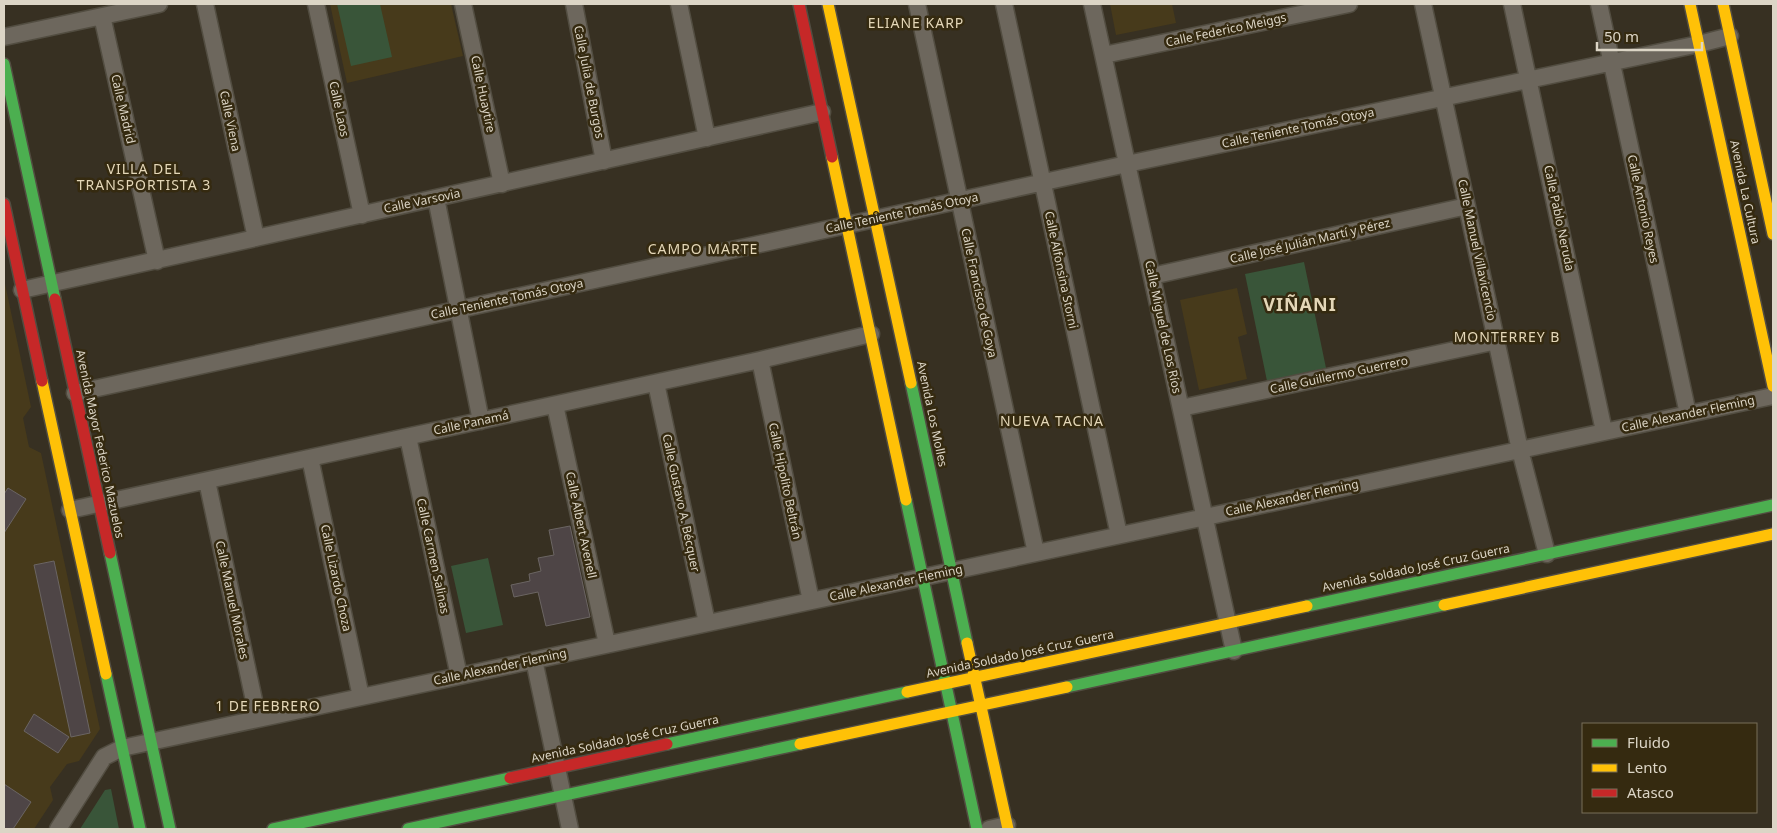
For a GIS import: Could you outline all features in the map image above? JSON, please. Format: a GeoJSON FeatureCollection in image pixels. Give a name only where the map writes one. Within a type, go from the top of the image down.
{"type":"FeatureCollection","features":[{"type":"Feature","properties":{"kind":"street"},"geometry":{"type":"LineString","coordinates":[[4,37],[159,4]]}},
{"type":"Feature","properties":{"kind":"street","name":"Calle Viena"},"geometry":{"type":"LineString","coordinates":[[205,4],[256,238]]}},
{"type":"Feature","properties":{"kind":"street","name":"Calle Laos"},"geometry":{"type":"LineString","coordinates":[[316,4],[362,215]]}},
{"type":"Feature","properties":{"kind":"street","name":"Calle Huaytire"},"geometry":{"type":"LineString","coordinates":[[463,4],[502,184]]}},
{"type":"Feature","properties":{"kind":"street","name":"Calle Julia de Burgos"},"geometry":{"type":"LineString","coordinates":[[574,4],[604,161]]}},
{"type":"Feature","properties":{"kind":"street"},"geometry":{"type":"LineString","coordinates":[[679,4],[707,138]]}},
{"type":"Feature","properties":{"kind":"street"},"geometry":{"type":"LineString","coordinates":[[799,4],[977,829]]}},
{"type":"Feature","properties":{"kind":"street","name":"Avenida Los Molles"},"geometry":{"type":"LineString","coordinates":[[828,4],[1007,827]]}},
{"type":"Feature","properties":{"kind":"street","name":"Calle Francisco de Goya"},"geometry":{"type":"LineString","coordinates":[[917,4],[1036,553]]}},
{"type":"Feature","properties":{"kind":"street","name":"Calle Alfonsina Storni"},"geometry":{"type":"LineString","coordinates":[[1004,4],[1119,535]]}},
{"type":"Feature","properties":{"kind":"street","name":"Calle Miguel de Los Ríos"},"geometry":{"type":"LineString","coordinates":[[1092,4],[1234,651]]}},
{"type":"Feature","properties":{"kind":"street","name":"Calle Federico Meiggs"},"geometry":{"type":"LineString","coordinates":[[1104,55],[1349,4]]}},
{"type":"Feature","properties":{"kind":"street","name":"Calle Manuel Villavicencio"},"geometry":{"type":"LineString","coordinates":[[1423,4],[1520,450],[1547,554]]}},
{"type":"Feature","properties":{"kind":"street","name":"Calle Pablo Neruda"},"geometry":{"type":"LineString","coordinates":[[1512,4],[1604,432]]}},
{"type":"Feature","properties":{"kind":"street","name":"Calle Antonio Reyes"},"geometry":{"type":"LineString","coordinates":[[1599,4],[1688,414]]}},
{"type":"Feature","properties":{"kind":"street","name":"Avenida La Cultura"},"geometry":{"type":"LineString","coordinates":[[1690,4],[1773,386]]}},
{"type":"Feature","properties":{"kind":"street","name":"Avenida La Cultura"},"geometry":{"type":"LineString","coordinates":[[1723,4],[1773,234]]}},
{"type":"Feature","properties":{"kind":"street","name":"Calle Madrid"},"geometry":{"type":"LineString","coordinates":[[102,16],[157,260]]}},
{"type":"Feature","properties":{"kind":"street","name":"Calle Teniente Tomás Otoya"},"geometry":{"type":"LineString","coordinates":[[75,393],[1127,164],[1730,36]]}},
{"type":"Feature","properties":{"kind":"street","name":"Avenida Mayor Federico Mazuelos"},"geometry":{"type":"LineString","coordinates":[[4,64],[170,829]]}},
{"type":"Feature","properties":{"kind":"street","name":"Calle Varsovia"},"geometry":{"type":"LineString","coordinates":[[22,290],[822,112]]}},
{"type":"Feature","properties":{"kind":"street"},"geometry":{"type":"LineString","coordinates":[[436,198],[481,421]]}},
{"type":"Feature","properties":{"kind":"street"},"geometry":{"type":"LineString","coordinates":[[4,204],[140,829]]}},
{"type":"Feature","properties":{"kind":"street","name":"Calle José Julián Martí y Pérez"},"geometry":{"type":"LineString","coordinates":[[1152,276],[1467,206]]}},
{"type":"Feature","properties":{"kind":"street","name":"Calle Panamá"},"geometry":{"type":"LineString","coordinates":[[70,510],[656,383],[871,334]]}},
{"type":"Feature","properties":{"kind":"street","name":"Calle Guillermo Guerrero"},"geometry":{"type":"LineString","coordinates":[[1181,408],[1497,341]]}},
{"type":"Feature","properties":{"kind":"street","name":"Calle Hipolito Beltrán"},"geometry":{"type":"LineString","coordinates":[[760,360],[811,601]]}},
{"type":"Feature","properties":{"kind":"street","name":"Calle Gustavo A. Bécquer"},"geometry":{"type":"LineString","coordinates":[[656,383],[707,623]]}},
{"type":"Feature","properties":{"kind":"street","name":"Calle Alexander Fleming"},"geometry":{"type":"LineString","coordinates":[[58,829],[104,757],[122,748],[1773,396]]}},
{"type":"Feature","properties":{"kind":"street","name":"Calle Albert Avenell"},"geometry":{"type":"LineString","coordinates":[[555,405],[607,644]]}},
{"type":"Feature","properties":{"kind":"street","name":"Calle Carmen Salinas"},"geometry":{"type":"LineString","coordinates":[[408,437],[459,676]]}},
{"type":"Feature","properties":{"kind":"street","name":"Calle Lizardo Choza"},"geometry":{"type":"LineString","coordinates":[[310,458],[361,697]]}},
{"type":"Feature","properties":{"kind":"street","name":"Calle Manuel Morales"},"geometry":{"type":"LineString","coordinates":[[207,481],[258,719]]}},
{"type":"Feature","properties":{"kind":"street","name":"Avenida Soldado José Cruz Guerra"},"geometry":{"type":"LineString","coordinates":[[273,829],[1773,505]]}},
{"type":"Feature","properties":{"kind":"street"},"geometry":{"type":"LineString","coordinates":[[408,829],[1773,534]]}},
{"type":"Feature","properties":{"kind":"street"},"geometry":{"type":"LineString","coordinates":[[534,660],[570,829]]}},
{"type":"Feature","properties":{"kind":"street"},"geometry":{"type":"LineString","coordinates":[[989,829],[1007,827]]}},
{"type":"Feature","properties":{"kind":"shaded area"},"geometry":{"type":"Polygon","coordinates":[[[330,4],[451,4],[463,56],[347,83],[330,4]]]}},
{"type":"Feature","properties":{"kind":"shaded area"},"geometry":{"type":"Polygon","coordinates":[[[1110,4],[1172,4],[1176,23],[1116,35],[1110,4]]]}},
{"type":"Feature","properties":{"kind":"shaded area"},"geometry":{"type":"Polygon","coordinates":[[[4,279],[31,407],[23,418],[29,447],[41,453],[100,729],[79,761],[67,764],[50,787],[53,800],[34,829],[4,829],[4,279]]]}},
{"type":"Feature","properties":{"kind":"shaded area"},"geometry":{"type":"Polygon","coordinates":[[[1237,288],[1247,334],[1238,337],[1247,379],[1199,390],[1180,300],[1237,288]]]}},
{"type":"Feature","properties":{"kind":"green space"},"geometry":{"type":"Polygon","coordinates":[[[337,4],[380,4],[392,57],[351,66],[337,4]]]}},
{"type":"Feature","properties":{"kind":"green space"},"geometry":{"type":"Polygon","coordinates":[[[1304,262],[1326,368],[1267,381],[1245,274],[1304,262]]]}},
{"type":"Feature","properties":{"kind":"green space"},"geometry":{"type":"Polygon","coordinates":[[[488,558],[503,625],[466,633],[451,566],[488,558]]]}},
{"type":"Feature","properties":{"kind":"green space"},"geometry":{"type":"Polygon","coordinates":[[[111,789],[119,829],[80,829],[105,790],[111,789]]]}},
{"type":"Feature","properties":{"kind":"building"},"geometry":{"type":"Polygon","coordinates":[[[8,488],[26,499],[4,533],[4,494],[8,488]]]}},
{"type":"Feature","properties":{"kind":"building"},"geometry":{"type":"Polygon","coordinates":[[[570,526],[590,617],[546,626],[538,592],[514,597],[511,585],[530,581],[529,574],[541,571],[538,558],[554,555],[549,530],[570,526]]]}},
{"type":"Feature","properties":{"kind":"building"},"geometry":{"type":"Polygon","coordinates":[[[54,561],[90,733],[71,737],[34,565],[54,561]]]}},
{"type":"Feature","properties":{"kind":"building"},"geometry":{"type":"Polygon","coordinates":[[[34,714],[69,737],[58,753],[24,731],[34,714]]]}},
{"type":"Feature","properties":{"kind":"building"},"geometry":{"type":"Polygon","coordinates":[[[4,784],[31,802],[13,829],[4,829],[4,784]]]}},
{"type":"Feature","properties":{"kind":"traffic: fast"},"geometry":{"type":"LineString","coordinates":[[4,64],[55,299]]}},
{"type":"Feature","properties":{"kind":"traffic: fast"},"geometry":{"type":"LineString","coordinates":[[911,383],[967,643]]}},
{"type":"Feature","properties":{"kind":"traffic: fast"},"geometry":{"type":"LineString","coordinates":[[906,500],[977,829]]}},
{"type":"Feature","properties":{"kind":"traffic: fast"},"geometry":{"type":"LineString","coordinates":[[1307,606],[1773,505]]}},
{"type":"Feature","properties":{"kind":"traffic: fast"},"geometry":{"type":"LineString","coordinates":[[110,553],[170,829]]}},
{"type":"Feature","properties":{"kind":"traffic: fast"},"geometry":{"type":"LineString","coordinates":[[1067,687],[1444,605]]}},
{"type":"Feature","properties":{"kind":"traffic: fast"},"geometry":{"type":"LineString","coordinates":[[106,674],[140,829]]}},
{"type":"Feature","properties":{"kind":"traffic: fast"},"geometry":{"type":"LineString","coordinates":[[667,744],[907,692]]}},
{"type":"Feature","properties":{"kind":"traffic: fast"},"geometry":{"type":"LineString","coordinates":[[408,829],[800,744]]}},
{"type":"Feature","properties":{"kind":"traffic: fast"},"geometry":{"type":"LineString","coordinates":[[273,829],[510,778]]}},
{"type":"Feature","properties":{"kind":"traffic: slow"},"geometry":{"type":"LineString","coordinates":[[828,4],[911,383]]}},
{"type":"Feature","properties":{"kind":"traffic: slow"},"geometry":{"type":"LineString","coordinates":[[1690,4],[1773,386]]}},
{"type":"Feature","properties":{"kind":"traffic: slow"},"geometry":{"type":"LineString","coordinates":[[1723,4],[1773,234]]}},
{"type":"Feature","properties":{"kind":"traffic: slow"},"geometry":{"type":"LineString","coordinates":[[832,157],[906,500]]}},
{"type":"Feature","properties":{"kind":"traffic: slow"},"geometry":{"type":"LineString","coordinates":[[42,381],[106,674]]}},
{"type":"Feature","properties":{"kind":"traffic: slow"},"geometry":{"type":"LineString","coordinates":[[1444,605],[1773,534]]}},
{"type":"Feature","properties":{"kind":"traffic: slow"},"geometry":{"type":"LineString","coordinates":[[907,692],[1307,606]]}},
{"type":"Feature","properties":{"kind":"traffic: slow"},"geometry":{"type":"LineString","coordinates":[[967,643],[1008,829]]}},
{"type":"Feature","properties":{"kind":"traffic: slow"},"geometry":{"type":"LineString","coordinates":[[800,744],[1067,687]]}},
{"type":"Feature","properties":{"kind":"traffic: jam"},"geometry":{"type":"LineString","coordinates":[[799,4],[832,157]]}},
{"type":"Feature","properties":{"kind":"traffic: jam"},"geometry":{"type":"LineString","coordinates":[[4,204],[42,381]]}},
{"type":"Feature","properties":{"kind":"traffic: jam"},"geometry":{"type":"LineString","coordinates":[[55,299],[110,553]]}},
{"type":"Feature","properties":{"kind":"traffic: jam"},"geometry":{"type":"LineString","coordinates":[[510,778],[667,744]]}},
{"type":"Feature","properties":{"kind":"district","name":"ELIANE KARP"},"geometry":{"type":"Point","coordinates":[916,23]}},
{"type":"Feature","properties":{"kind":"district","name":"VILLA DEL TRANSPORTISTA 3"},"geometry":{"type":"Point","coordinates":[144,177]}},
{"type":"Feature","properties":{"kind":"district","name":"CAMPO MARTE"},"geometry":{"type":"Point","coordinates":[703,249]}},
{"type":"Feature","properties":{"kind":"district","name":"VIÑANI"},"geometry":{"type":"Point","coordinates":[1300,305]}},
{"type":"Feature","properties":{"kind":"district","name":"MONTERREY B"},"geometry":{"type":"Point","coordinates":[1507,337]}},
{"type":"Feature","properties":{"kind":"district","name":"NUEVA TACNA"},"geometry":{"type":"Point","coordinates":[1052,421]}},
{"type":"Feature","properties":{"kind":"district","name":"1 DE FEBRERO"},"geometry":{"type":"Point","coordinates":[268,706]}}]}
